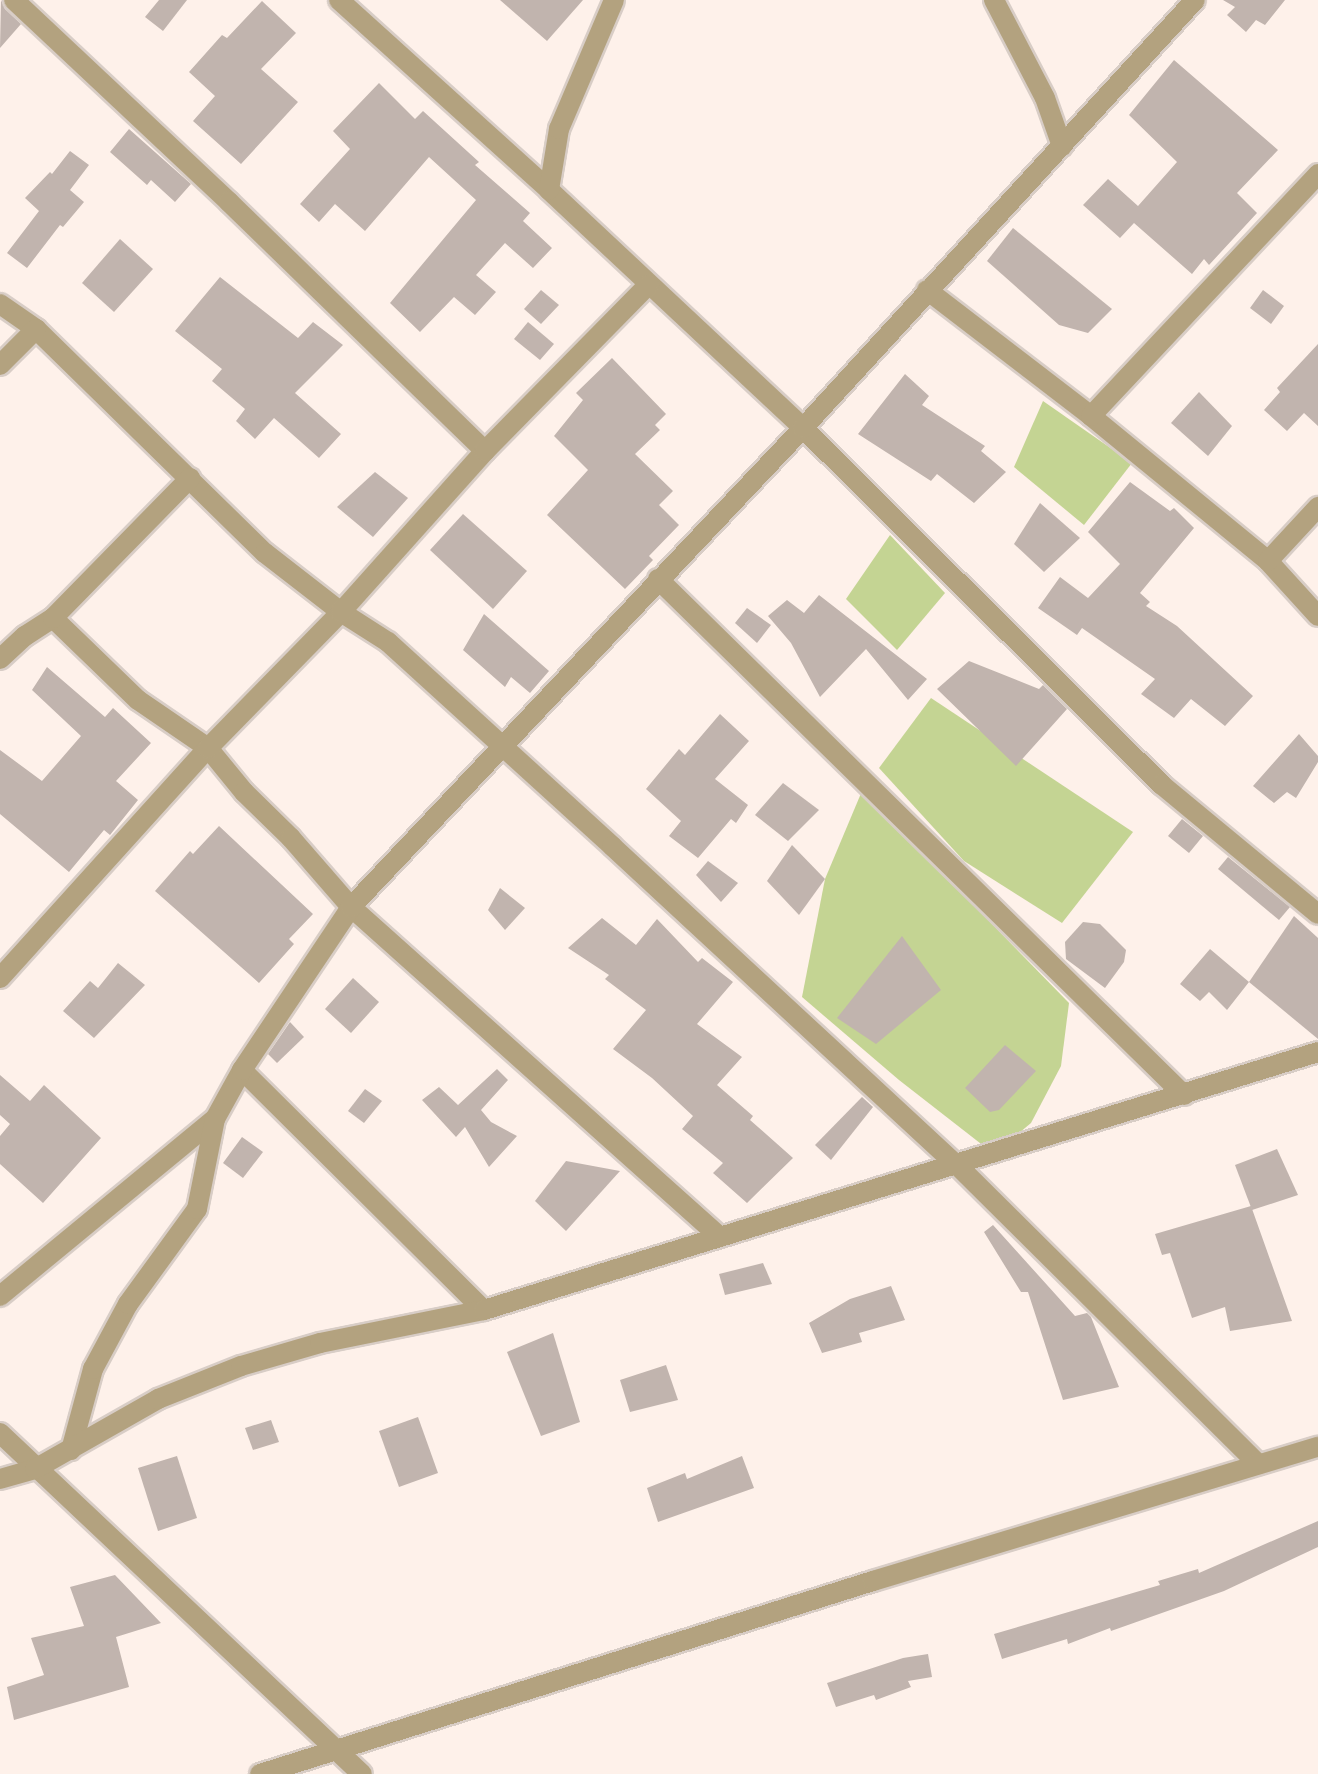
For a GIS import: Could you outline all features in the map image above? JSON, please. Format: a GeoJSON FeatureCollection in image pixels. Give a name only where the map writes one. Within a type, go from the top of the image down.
{"type":"FeatureCollection","features":[{"type":"Feature","properties":{"kind":"street"},"geometry":{"type":"LineString","coordinates":[[14,0],[229,202],[485,451]]}},
{"type":"Feature","properties":{"kind":"street"},"geometry":{"type":"LineString","coordinates":[[339,0],[549,190],[803,428],[1162,785],[1318,914]]}},
{"type":"Feature","properties":{"kind":"street"},"geometry":{"type":"LineString","coordinates":[[549,190],[559,129],[614,0]]}},
{"type":"Feature","properties":{"kind":"street"},"geometry":{"type":"LineString","coordinates":[[994,0],[1045,98],[1062,146]]}},
{"type":"Feature","properties":{"kind":"street"},"geometry":{"type":"LineString","coordinates":[[71,1450],[93,1369],[128,1304],[197,1209],[215,1119],[242,1070],[351,907],[501,744],[803,428],[1195,0]]}},
{"type":"Feature","properties":{"kind":"street"},"geometry":{"type":"LineString","coordinates":[[1091,416],[1318,174]]}},
{"type":"Feature","properties":{"kind":"street"},"geometry":{"type":"LineString","coordinates":[[0,978],[208,748],[341,612],[485,451],[648,285]]}},
{"type":"Feature","properties":{"kind":"street"},"geometry":{"type":"LineString","coordinates":[[927,290],[1091,416],[1268,561],[1318,616]]}},
{"type":"Feature","properties":{"kind":"street"},"geometry":{"type":"LineString","coordinates":[[0,304],[36,329],[265,553],[341,612],[388,642],[501,744],[958,1166],[1258,1464]]}},
{"type":"Feature","properties":{"kind":"street"},"geometry":{"type":"LineString","coordinates":[[0,365],[36,329]]}},
{"type":"Feature","properties":{"kind":"street"},"geometry":{"type":"LineString","coordinates":[[0,659],[25,636],[53,618],[190,478]]}},
{"type":"Feature","properties":{"kind":"street"},"geometry":{"type":"LineString","coordinates":[[1268,561],[1318,507]]}},
{"type":"Feature","properties":{"kind":"street"},"geometry":{"type":"LineString","coordinates":[[658,579],[1184,1095]]}},
{"type":"Feature","properties":{"kind":"street"},"geometry":{"type":"LineString","coordinates":[[53,618],[138,700],[208,748],[244,792],[291,838],[351,907],[720,1237]]}},
{"type":"Feature","properties":{"kind":"street"},"geometry":{"type":"LineString","coordinates":[[0,1479],[35,1469],[158,1399],[241,1366],[320,1343],[484,1310],[958,1166],[1318,1052]]}},
{"type":"Feature","properties":{"kind":"street"},"geometry":{"type":"LineString","coordinates":[[242,1070],[484,1310]]}},
{"type":"Feature","properties":{"kind":"street"},"geometry":{"type":"LineString","coordinates":[[0,1296],[215,1119]]}},
{"type":"Feature","properties":{"kind":"street"},"geometry":{"type":"LineString","coordinates":[[0,1433],[362,1774]]}},
{"type":"Feature","properties":{"kind":"street"},"geometry":{"type":"LineString","coordinates":[[260,1774],[1318,1447]]}},
{"type":"Feature","properties":{"kind":"green space"},"geometry":{"type":"Polygon","coordinates":[[[1043,401],[1132,463],[1084,525],[1014,467],[1043,401]]]}},
{"type":"Feature","properties":{"kind":"green space"},"geometry":{"type":"Polygon","coordinates":[[[890,535],[945,593],[897,650],[846,599],[890,535]]]}},
{"type":"Feature","properties":{"kind":"green space"},"geometry":{"type":"Polygon","coordinates":[[[931,698],[1133,832],[1062,923],[964,861],[879,768],[931,698]]]}},
{"type":"Feature","properties":{"kind":"green space"},"geometry":{"type":"Polygon","coordinates":[[[862,791],[1069,1003],[1061,1066],[1031,1123],[994,1154],[899,1080],[802,997],[825,879],[862,791]]]}},
{"type":"Feature","properties":{"kind":"building"},"geometry":{"type":"Polygon","coordinates":[[[1,0],[5,9],[21,24],[0,48],[1,0]]]}},
{"type":"Feature","properties":{"kind":"building"},"geometry":{"type":"Polygon","coordinates":[[[159,0],[187,0],[163,31],[145,17],[159,0]]]}},
{"type":"Feature","properties":{"kind":"building"},"geometry":{"type":"Polygon","coordinates":[[[500,0],[583,0],[547,41],[500,0]]]}},
{"type":"Feature","properties":{"kind":"building"},"geometry":{"type":"Polygon","coordinates":[[[1223,0],[1285,0],[1265,25],[1256,20],[1246,32],[1227,15],[1235,7],[1223,0]]]}},
{"type":"Feature","properties":{"kind":"building"},"geometry":{"type":"Polygon","coordinates":[[[262,1],[296,33],[261,69],[298,102],[241,164],[193,121],[215,96],[189,72],[222,35],[227,38],[262,1]]]}},
{"type":"Feature","properties":{"kind":"building"},"geometry":{"type":"Polygon","coordinates":[[[1174,60],[1278,150],[1237,193],[1257,213],[1209,265],[1204,259],[1192,274],[1134,223],[1120,238],[1083,205],[1108,179],[1138,206],[1177,162],[1129,115],[1174,60]]]}},
{"type":"Feature","properties":{"kind":"building"},"geometry":{"type":"Polygon","coordinates":[[[379,83],[415,119],[423,111],[479,162],[475,165],[530,213],[523,221],[552,248],[533,268],[505,243],[476,275],[496,292],[475,315],[454,297],[420,332],[390,303],[476,200],[429,157],[365,231],[335,204],[319,222],[300,204],[350,149],[333,131],[379,83]]]}},
{"type":"Feature","properties":{"kind":"building"},"geometry":{"type":"Polygon","coordinates":[[[129,129],[191,184],[175,202],[151,180],[147,185],[110,152],[129,129]]]}},
{"type":"Feature","properties":{"kind":"building"},"geometry":{"type":"Polygon","coordinates":[[[70,151],[89,165],[70,190],[84,202],[63,227],[60,225],[27,268],[7,253],[39,211],[25,198],[50,172],[52,174],[70,151]]]}},
{"type":"Feature","properties":{"kind":"building"},"geometry":{"type":"Polygon","coordinates":[[[1013,228],[1112,309],[1088,333],[1059,325],[987,261],[1013,228]]]}},
{"type":"Feature","properties":{"kind":"building"},"geometry":{"type":"Polygon","coordinates":[[[120,239],[153,269],[114,312],[82,283],[120,239]]]}},
{"type":"Feature","properties":{"kind":"building"},"geometry":{"type":"Polygon","coordinates":[[[220,277],[298,338],[313,322],[343,345],[295,393],[341,434],[319,458],[274,418],[255,439],[236,421],[245,409],[212,381],[222,369],[175,331],[220,277]]]}},
{"type":"Feature","properties":{"kind":"building"},"geometry":{"type":"Polygon","coordinates":[[[541,290],[559,305],[541,324],[524,309],[541,290]]]}},
{"type":"Feature","properties":{"kind":"building"},"geometry":{"type":"Polygon","coordinates":[[[1263,290],[1284,306],[1271,324],[1250,308],[1263,290]]]}},
{"type":"Feature","properties":{"kind":"building"},"geometry":{"type":"Polygon","coordinates":[[[528,322],[554,344],[540,360],[514,339],[528,322]]]}},
{"type":"Feature","properties":{"kind":"building"},"geometry":{"type":"Polygon","coordinates":[[[1318,344],[1318,426],[1304,413],[1287,431],[1264,410],[1280,392],[1277,388],[1318,344]]]}},
{"type":"Feature","properties":{"kind":"building"},"geometry":{"type":"Polygon","coordinates":[[[612,358],[666,414],[655,425],[660,430],[635,454],[673,491],[659,505],[679,525],[649,556],[653,560],[625,589],[547,515],[588,470],[554,436],[583,400],[576,393],[612,358]]]}},
{"type":"Feature","properties":{"kind":"building"},"geometry":{"type":"Polygon","coordinates":[[[905,374],[929,396],[922,405],[985,446],[981,451],[1006,472],[974,503],[937,474],[931,481],[858,434],[905,374]]]}},
{"type":"Feature","properties":{"kind":"building"},"geometry":{"type":"Polygon","coordinates":[[[1199,392],[1232,426],[1208,456],[1171,423],[1199,392]]]}},
{"type":"Feature","properties":{"kind":"building"},"geometry":{"type":"Polygon","coordinates":[[[375,472],[408,498],[373,537],[337,507],[375,472]]]}},
{"type":"Feature","properties":{"kind":"building"},"geometry":{"type":"Polygon","coordinates":[[[1130,482],[1170,511],[1174,508],[1194,528],[1140,593],[1150,602],[1146,606],[1177,626],[1253,696],[1225,726],[1191,699],[1174,718],[1141,694],[1155,679],[1082,628],[1077,635],[1038,608],[1060,577],[1088,598],[1120,564],[1088,532],[1130,482]]]}},
{"type":"Feature","properties":{"kind":"building"},"geometry":{"type":"Polygon","coordinates":[[[1040,503],[1080,538],[1044,572],[1014,544],[1040,503]]]}},
{"type":"Feature","properties":{"kind":"building"},"geometry":{"type":"Polygon","coordinates":[[[463,514],[527,571],[493,609],[430,550],[463,514]]]}},
{"type":"Feature","properties":{"kind":"building"},"geometry":{"type":"Polygon","coordinates":[[[819,595],[927,679],[908,700],[866,649],[820,697],[791,643],[768,616],[787,600],[804,613],[819,595]]]}},
{"type":"Feature","properties":{"kind":"building"},"geometry":{"type":"Polygon","coordinates":[[[747,608],[771,625],[757,643],[735,623],[747,608]]]}},
{"type":"Feature","properties":{"kind":"building"},"geometry":{"type":"Polygon","coordinates":[[[484,614],[549,671],[530,693],[511,677],[505,687],[463,650],[484,614]]]}},
{"type":"Feature","properties":{"kind":"building"},"geometry":{"type":"Polygon","coordinates":[[[969,661],[1039,689],[1043,685],[1067,709],[1016,766],[937,689],[969,661]]]}},
{"type":"Feature","properties":{"kind":"building"},"geometry":{"type":"Polygon","coordinates":[[[47,667],[105,717],[113,708],[151,743],[116,781],[138,800],[110,835],[104,830],[69,872],[0,814],[0,750],[42,781],[81,736],[32,690],[47,667]]]}},
{"type":"Feature","properties":{"kind":"building"},"geometry":{"type":"Polygon","coordinates":[[[720,714],[749,741],[715,779],[748,805],[736,823],[731,819],[698,858],[669,836],[681,821],[646,789],[679,749],[685,755],[720,714]]]}},
{"type":"Feature","properties":{"kind":"building"},"geometry":{"type":"Polygon","coordinates":[[[1299,734],[1318,756],[1318,762],[1296,798],[1287,792],[1274,803],[1253,786],[1299,734]]]}},
{"type":"Feature","properties":{"kind":"building"},"geometry":{"type":"Polygon","coordinates":[[[783,783],[819,810],[788,841],[755,815],[783,783]]]}},
{"type":"Feature","properties":{"kind":"building"},"geometry":{"type":"Polygon","coordinates":[[[1182,819],[1203,836],[1189,853],[1168,836],[1182,819]]]}},
{"type":"Feature","properties":{"kind":"building"},"geometry":{"type":"Polygon","coordinates":[[[219,826],[313,914],[289,939],[294,944],[259,983],[155,891],[190,851],[193,854],[219,826]]]}},
{"type":"Feature","properties":{"kind":"building"},"geometry":{"type":"Polygon","coordinates":[[[792,845],[825,879],[799,915],[767,881],[792,845]]]}},
{"type":"Feature","properties":{"kind":"building"},"geometry":{"type":"Polygon","coordinates":[[[1228,857],[1290,907],[1279,920],[1218,869],[1228,857]]]}},
{"type":"Feature","properties":{"kind":"building"},"geometry":{"type":"Polygon","coordinates":[[[708,861],[738,883],[721,902],[696,875],[708,861]]]}},
{"type":"Feature","properties":{"kind":"building"},"geometry":{"type":"Polygon","coordinates":[[[500,888],[525,908],[505,930],[488,910],[500,888]]]}},
{"type":"Feature","properties":{"kind":"building"},"geometry":{"type":"Polygon","coordinates":[[[1294,916],[1318,938],[1318,1039],[1249,982],[1294,916]]]}},
{"type":"Feature","properties":{"kind":"building"},"geometry":{"type":"Polygon","coordinates":[[[602,918],[636,945],[657,919],[698,962],[702,958],[733,982],[697,1024],[742,1057],[717,1085],[753,1116],[750,1120],[793,1158],[747,1203],[713,1173],[723,1163],[682,1129],[693,1116],[652,1078],[613,1049],[646,1010],[605,979],[609,975],[568,948],[602,918]]]}},
{"type":"Feature","properties":{"kind":"building"},"geometry":{"type":"Polygon","coordinates":[[[1083,922],[1100,924],[1126,950],[1124,962],[1105,988],[1066,959],[1065,942],[1083,922]]]}},
{"type":"Feature","properties":{"kind":"building"},"geometry":{"type":"Polygon","coordinates":[[[902,936],[941,990],[876,1044],[837,1018],[902,936]]]}},
{"type":"Feature","properties":{"kind":"building"},"geometry":{"type":"Polygon","coordinates":[[[1210,949],[1249,982],[1227,1010],[1209,992],[1200,1001],[1180,984],[1210,949]]]}},
{"type":"Feature","properties":{"kind":"building"},"geometry":{"type":"Polygon","coordinates":[[[118,963],[145,985],[94,1038],[63,1011],[90,981],[98,988],[118,963]]]}},
{"type":"Feature","properties":{"kind":"building"},"geometry":{"type":"Polygon","coordinates":[[[353,978],[379,1002],[351,1033],[325,1009],[353,978]]]}},
{"type":"Feature","properties":{"kind":"building"},"geometry":{"type":"Polygon","coordinates":[[[290,1022],[304,1037],[277,1063],[268,1054],[290,1022]]]}},
{"type":"Feature","properties":{"kind":"building"},"geometry":{"type":"Polygon","coordinates":[[[1005,1045],[1036,1071],[999,1110],[990,1112],[965,1088],[1005,1045]]]}},
{"type":"Feature","properties":{"kind":"building"},"geometry":{"type":"Polygon","coordinates":[[[497,1069],[508,1080],[481,1110],[491,1122],[517,1136],[489,1167],[465,1127],[456,1137],[422,1100],[439,1087],[458,1105],[497,1069]]]}},
{"type":"Feature","properties":{"kind":"building"},"geometry":{"type":"Polygon","coordinates":[[[0,1075],[30,1101],[44,1085],[101,1138],[43,1203],[0,1164],[0,1136],[10,1124],[0,1115],[0,1075]]]}},
{"type":"Feature","properties":{"kind":"building"},"geometry":{"type":"Polygon","coordinates":[[[365,1089],[382,1101],[364,1123],[348,1111],[365,1089]]]}},
{"type":"Feature","properties":{"kind":"building"},"geometry":{"type":"Polygon","coordinates":[[[862,1097],[873,1107],[831,1160],[815,1145],[862,1097]]]}},
{"type":"Feature","properties":{"kind":"building"},"geometry":{"type":"Polygon","coordinates":[[[242,1137],[263,1152],[243,1178],[223,1163],[242,1137]]]}},
{"type":"Feature","properties":{"kind":"building"},"geometry":{"type":"Polygon","coordinates":[[[1277,1149],[1298,1195],[1252,1210],[1235,1165],[1277,1149]]]}},
{"type":"Feature","properties":{"kind":"building"},"geometry":{"type":"Polygon","coordinates":[[[566,1161],[620,1171],[566,1231],[535,1201],[566,1161]]]}},
{"type":"Feature","properties":{"kind":"building"},"geometry":{"type":"Polygon","coordinates":[[[1251,1206],[1292,1321],[1230,1331],[1225,1307],[1192,1318],[1170,1253],[1162,1255],[1155,1234],[1251,1206]]]}},
{"type":"Feature","properties":{"kind":"building"},"geometry":{"type":"Polygon","coordinates":[[[993,1225],[1075,1316],[1087,1313],[1091,1317],[1119,1387],[1063,1400],[1028,1292],[1021,1292],[984,1232],[993,1225]]]}},
{"type":"Feature","properties":{"kind":"building"},"geometry":{"type":"Polygon","coordinates":[[[763,1263],[772,1284],[725,1295],[719,1274],[763,1263]]]}},
{"type":"Feature","properties":{"kind":"building"},"geometry":{"type":"Polygon","coordinates":[[[891,1286],[905,1320],[859,1333],[862,1342],[822,1353],[809,1323],[850,1299],[891,1286]]]}},
{"type":"Feature","properties":{"kind":"building"},"geometry":{"type":"Polygon","coordinates":[[[553,1333],[580,1422],[541,1436],[507,1352],[553,1333]]]}},
{"type":"Feature","properties":{"kind":"building"},"geometry":{"type":"Polygon","coordinates":[[[666,1365],[678,1400],[630,1412],[620,1380],[666,1365]]]}},
{"type":"Feature","properties":{"kind":"building"},"geometry":{"type":"Polygon","coordinates":[[[418,1417],[438,1473],[399,1487],[379,1431],[418,1417]]]}},
{"type":"Feature","properties":{"kind":"building"},"geometry":{"type":"Polygon","coordinates":[[[271,1420],[279,1442],[253,1450],[245,1428],[271,1420]]]}},
{"type":"Feature","properties":{"kind":"building"},"geometry":{"type":"Polygon","coordinates":[[[177,1456],[197,1518],[158,1531],[138,1468],[177,1456]]]}},
{"type":"Feature","properties":{"kind":"building"},"geometry":{"type":"Polygon","coordinates":[[[742,1456],[754,1488],[658,1522],[647,1488],[685,1473],[687,1479],[742,1456]]]}},
{"type":"Feature","properties":{"kind":"building"},"geometry":{"type":"Polygon","coordinates":[[[1318,1521],[1318,1547],[1224,1591],[1111,1631],[1110,1628],[1068,1644],[1067,1639],[1002,1659],[994,1634],[1160,1585],[1158,1581],[1198,1569],[1199,1573],[1318,1521]]]}},
{"type":"Feature","properties":{"kind":"building"},"geometry":{"type":"Polygon","coordinates":[[[115,1575],[161,1623],[116,1637],[129,1687],[14,1720],[7,1687],[44,1675],[31,1638],[84,1626],[70,1587],[115,1575]]]}},
{"type":"Feature","properties":{"kind":"building"},"geometry":{"type":"Polygon","coordinates":[[[928,1654],[932,1677],[908,1681],[911,1687],[876,1700],[874,1695],[836,1707],[827,1683],[903,1658],[928,1654]]]}}]}
